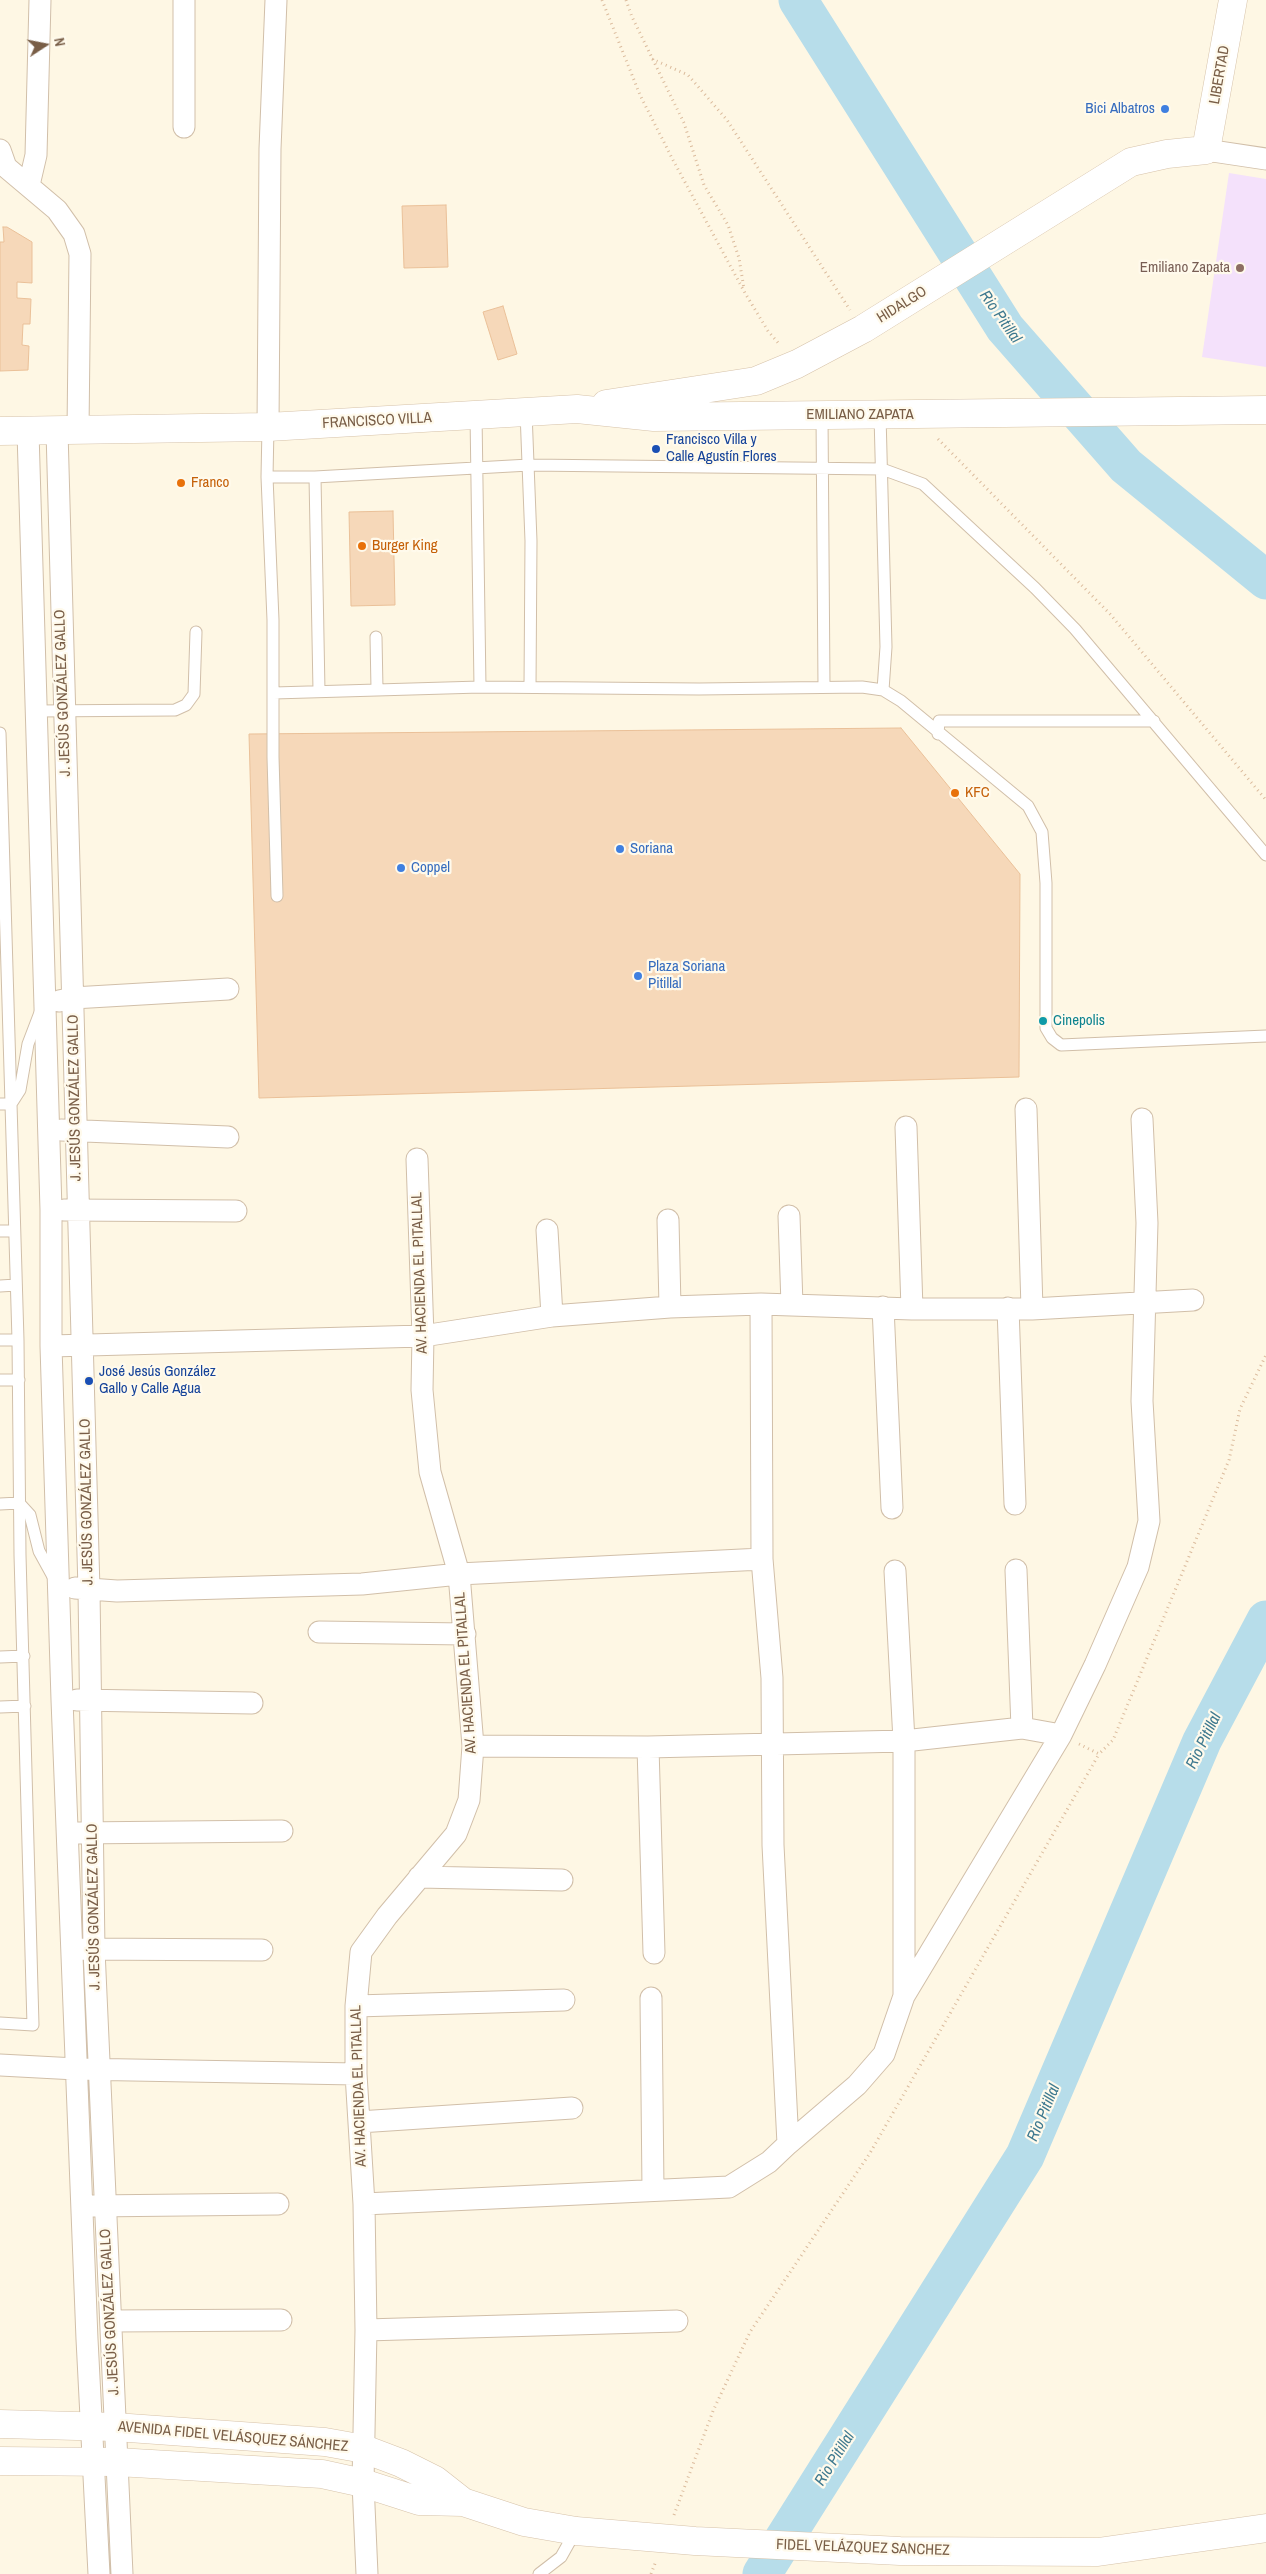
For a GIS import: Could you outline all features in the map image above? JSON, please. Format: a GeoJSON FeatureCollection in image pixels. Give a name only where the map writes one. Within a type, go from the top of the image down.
{"type":"FeatureCollection","features":[{"type":"Feature","properties":{"kind":"street"},"geometry":{"type":"LineString","coordinates":[[29,184],[36,154],[40,0]]}},
{"type":"Feature","properties":{"kind":"street"},"geometry":{"type":"LineString","coordinates":[[184,0],[184,126]]}},
{"type":"Feature","properties":{"kind":"street"},"geometry":{"type":"LineString","coordinates":[[268,427],[270,148],[276,0]]}},
{"type":"Feature","properties":{"kind":"street","name":"LIBERTAD"},"geometry":{"type":"LineString","coordinates":[[1206,150],[1234,0]]}},
{"type":"Feature","properties":{"kind":"street","name":"J. JESÚS GONZÁLEZ GALLO"},"geometry":{"type":"LineString","coordinates":[[0,150],[6,166],[57,210],[74,234],[80,254],[68,430],[64,710],[89,1590],[94,1950],[104,2206],[112,2321],[103,2427]]}},
{"type":"Feature","properties":{"kind":"street"},"geometry":{"type":"LineString","coordinates":[[1206,150],[1266,159]]}},
{"type":"Feature","properties":{"kind":"street","name":"HIDALGO"},"geometry":{"type":"LineString","coordinates":[[578,409],[664,393],[756,381],[797,364],[863,329],[1131,162],[1167,154],[1206,150]]}},
{"type":"Feature","properties":{"kind":"street","name":"FRANCISCO VILLA"},"geometry":{"type":"LineString","coordinates":[[0,431],[268,427],[578,409],[654,417],[754,416]]}},
{"type":"Feature","properties":{"kind":"street","name":"EMILIANO ZAPATA"},"geometry":{"type":"LineString","coordinates":[[754,416],[1266,410]]}},
{"type":"Feature","properties":{"kind":"street","name":"J. JESÚS GONZÁLEZ GALLO"},"geometry":{"type":"LineString","coordinates":[[28,432],[51,1210],[52,1346],[62,1700],[82,2207],[106,2463],[122,2574]]}},
{"type":"Feature","properties":{"kind":"street"},"geometry":{"type":"LineString","coordinates":[[44,1005],[73,998],[228,989]]}},
{"type":"Feature","properties":{"kind":"street"},"geometry":{"type":"LineString","coordinates":[[1026,1109],[1032,1309]]}},
{"type":"Feature","properties":{"kind":"street"},"geometry":{"type":"LineString","coordinates":[[364,2204],[729,2187],[770,2162],[788,2144],[857,2085],[884,2054],[904,1996],[1061,1735],[1095,1665],[1138,1567],[1149,1521],[1142,1401],[1147,1223],[1142,1119]]}},
{"type":"Feature","properties":{"kind":"street"},"geometry":{"type":"LineString","coordinates":[[906,1127],[912,1309]]}},
{"type":"Feature","properties":{"kind":"street"},"geometry":{"type":"LineString","coordinates":[[48,1129],[228,1137]]}},
{"type":"Feature","properties":{"kind":"street","name":"AV. HACIENDA EL PITALLAL"},"geometry":{"type":"LineString","coordinates":[[367,2574],[363,2484],[366,2330],[364,2204],[356,2074],[356,2006],[361,1952],[419,1877],[456,1834],[470,1800],[473,1746],[459,1574],[430,1472],[422,1390],[423,1336],[416,1159]]}},
{"type":"Feature","properties":{"kind":"street"},"geometry":{"type":"LineString","coordinates":[[51,1210],[236,1211]]}},
{"type":"Feature","properties":{"kind":"street"},"geometry":{"type":"LineString","coordinates":[[789,1216],[792,1305]]}},
{"type":"Feature","properties":{"kind":"street"},"geometry":{"type":"LineString","coordinates":[[668,1220],[670,1307]]}},
{"type":"Feature","properties":{"kind":"street"},"geometry":{"type":"LineString","coordinates":[[547,1230],[552,1316]]}},
{"type":"Feature","properties":{"kind":"street"},"geometry":{"type":"LineString","coordinates":[[52,1346],[423,1336],[552,1316],[670,1307],[761,1304],[912,1309],[1032,1309],[1193,1300]]}},
{"type":"Feature","properties":{"kind":"street"},"geometry":{"type":"LineString","coordinates":[[761,1304],[762,1559],[772,1678],[774,1845],[788,2144]]}},
{"type":"Feature","properties":{"kind":"street"},"geometry":{"type":"LineString","coordinates":[[883,1307],[892,1508]]}},
{"type":"Feature","properties":{"kind":"street"},"geometry":{"type":"LineString","coordinates":[[1008,1308],[1015,1504]]}},
{"type":"Feature","properties":{"kind":"street"},"geometry":{"type":"LineString","coordinates":[[60,1586],[89,1590],[362,1584],[459,1574],[762,1559]]}},
{"type":"Feature","properties":{"kind":"street"},"geometry":{"type":"LineString","coordinates":[[1016,1570],[1022,1728]]}},
{"type":"Feature","properties":{"kind":"street"},"geometry":{"type":"LineString","coordinates":[[894,1571],[904,1741],[904,1996]]}},
{"type":"Feature","properties":{"kind":"street"},"geometry":{"type":"LineString","coordinates":[[319,1632],[465,1634]]}},
{"type":"Feature","properties":{"kind":"street"},"geometry":{"type":"LineString","coordinates":[[62,1700],[252,1703]]}},
{"type":"Feature","properties":{"kind":"street"},"geometry":{"type":"LineString","coordinates":[[473,1746],[648,1747],[904,1741],[1022,1728],[1061,1735]]}},
{"type":"Feature","properties":{"kind":"street"},"geometry":{"type":"LineString","coordinates":[[648,1747],[654,1953]]}},
{"type":"Feature","properties":{"kind":"street"},"geometry":{"type":"LineString","coordinates":[[68,1834],[282,1831]]}},
{"type":"Feature","properties":{"kind":"street"},"geometry":{"type":"LineString","coordinates":[[419,1877],[562,1880]]}},
{"type":"Feature","properties":{"kind":"street"},"geometry":{"type":"LineString","coordinates":[[73,1950],[262,1950]]}},
{"type":"Feature","properties":{"kind":"street"},"geometry":{"type":"LineString","coordinates":[[651,1998],[653,2190]]}},
{"type":"Feature","properties":{"kind":"street"},"geometry":{"type":"LineString","coordinates":[[356,2006],[564,2000]]}},
{"type":"Feature","properties":{"kind":"street"},"geometry":{"type":"LineString","coordinates":[[0,2065],[99,2070],[356,2074]]}},
{"type":"Feature","properties":{"kind":"street"},"geometry":{"type":"LineString","coordinates":[[360,2122],[572,2108]]}},
{"type":"Feature","properties":{"kind":"street"},"geometry":{"type":"LineString","coordinates":[[82,2207],[278,2204]]}},
{"type":"Feature","properties":{"kind":"street"},"geometry":{"type":"LineString","coordinates":[[112,2321],[281,2320]]}},
{"type":"Feature","properties":{"kind":"street"},"geometry":{"type":"LineString","coordinates":[[366,2330],[677,2321]]}},
{"type":"Feature","properties":{"kind":"street","name":"AVENIDA FIDEL VELÁSQUEZ SÁNCHEZ"},"geometry":{"type":"LineString","coordinates":[[0,2424],[103,2427],[325,2442],[364,2449],[401,2463],[436,2480],[463,2502]]}},
{"type":"Feature","properties":{"kind":"street","name":"AVENIDA FIDEL VELÁSQUEZ SÁNCHEZ"},"geometry":{"type":"LineString","coordinates":[[0,2461],[106,2463],[322,2474],[419,2501],[463,2502]]}},
{"type":"Feature","properties":{"kind":"street","name":"J. JESÚS GONZÁLEZ GALLO"},"geometry":{"type":"LineString","coordinates":[[99,2574],[106,2463]]}},
{"type":"Feature","properties":{"kind":"street","name":"FIDEL VELÁZQUEZ SANCHEZ"},"geometry":{"type":"LineString","coordinates":[[463,2502],[524,2522],[576,2531],[695,2540],[900,2550],[1098,2552],[1266,2528]]}},
{"type":"Feature","properties":{"kind":"lane"},"geometry":{"type":"LineString","coordinates":[[526,412],[529,465],[530,687]]}},
{"type":"Feature","properties":{"kind":"lane"},"geometry":{"type":"LineString","coordinates":[[880,414],[886,647],[883,690]]}},
{"type":"Feature","properties":{"kind":"lane"},"geometry":{"type":"LineString","coordinates":[[476,415],[480,687]]}},
{"type":"Feature","properties":{"kind":"lane"},"geometry":{"type":"LineString","coordinates":[[822,415],[824,688]]}},
{"type":"Feature","properties":{"kind":"lane"},"geometry":{"type":"LineString","coordinates":[[268,427],[267,477],[274,693],[273,757],[277,896]]}},
{"type":"Feature","properties":{"kind":"lane"},"geometry":{"type":"LineString","coordinates":[[267,477],[314,477],[529,465],[882,469],[923,484],[1075,629],[1154,720],[1266,856]]}},
{"type":"Feature","properties":{"kind":"lane"},"geometry":{"type":"LineString","coordinates":[[314,477],[319,691]]}},
{"type":"Feature","properties":{"kind":"lane"},"geometry":{"type":"LineString","coordinates":[[36,711],[175,710],[186,706],[194,694],[196,632]]}},
{"type":"Feature","properties":{"kind":"lane"},"geometry":{"type":"LineString","coordinates":[[376,637],[377,689]]}},
{"type":"Feature","properties":{"kind":"lane"},"geometry":{"type":"LineString","coordinates":[[274,693],[480,687],[700,689],[862,687],[883,690],[901,701],[938,734],[1028,806],[1042,832],[1046,883],[1046,1028],[1052,1038],[1062,1044],[1266,1036]]}},
{"type":"Feature","properties":{"kind":"lane"},"geometry":{"type":"LineString","coordinates":[[938,734],[939,721],[1154,720]]}},
{"type":"Feature","properties":{"kind":"lane"},"geometry":{"type":"LineString","coordinates":[[0,732],[6,1104],[13,1165],[19,1380],[19,1503],[33,2025],[0,2023]]}},
{"type":"Feature","properties":{"kind":"lane"},"geometry":{"type":"LineString","coordinates":[[6,1104],[20,1090],[24,1076],[28,1044],[44,1005]]}},
{"type":"Feature","properties":{"kind":"lane"},"geometry":{"type":"LineString","coordinates":[[0,1165],[13,1165]]}},
{"type":"Feature","properties":{"kind":"lane"},"geometry":{"type":"LineString","coordinates":[[0,1231],[14,1230]]}},
{"type":"Feature","properties":{"kind":"lane"},"geometry":{"type":"LineString","coordinates":[[0,1286],[16,1285]]}},
{"type":"Feature","properties":{"kind":"lane"},"geometry":{"type":"LineString","coordinates":[[0,1340],[18,1340]]}},
{"type":"Feature","properties":{"kind":"lane"},"geometry":{"type":"LineString","coordinates":[[0,1380],[19,1380]]}},
{"type":"Feature","properties":{"kind":"lane"},"geometry":{"type":"LineString","coordinates":[[0,1504],[19,1503],[30,1514],[43,1562],[60,1586]]}},
{"type":"Feature","properties":{"kind":"lane"},"geometry":{"type":"LineString","coordinates":[[0,1657],[24,1656]]}},
{"type":"Feature","properties":{"kind":"lane"},"geometry":{"type":"LineString","coordinates":[[0,1707],[25,1706]]}},
{"type":"Feature","properties":{"kind":"lane"},"geometry":{"type":"LineString","coordinates":[[539,2574],[561,2557],[576,2531]]}},
{"type":"Feature","properties":{"kind":"path"},"geometry":{"type":"LineString","coordinates":[[602,0],[640,95],[745,293],[768,331],[797,364]]}},
{"type":"Feature","properties":{"kind":"path"},"geometry":{"type":"LineString","coordinates":[[626,0],[632,17],[684,123],[704,185],[728,225],[739,258],[745,293]]}},
{"type":"Feature","properties":{"kind":"path"},"geometry":{"type":"LineString","coordinates":[[652,59],[688,75],[728,120],[863,329]]}},
{"type":"Feature","properties":{"kind":"path"},"geometry":{"type":"LineString","coordinates":[[915,415],[963,467],[1110,614],[1266,800]]}},
{"type":"Feature","properties":{"kind":"path"},"geometry":{"type":"LineString","coordinates":[[651,2574],[713,2411],[750,2332],[870,2153],[1100,1754],[1113,1740],[1229,1460],[1240,1409],[1266,1356]]}},
{"type":"Feature","properties":{"kind":"path"},"geometry":{"type":"LineString","coordinates":[[1061,1735],[1100,1754]]}},
{"type":"Feature","properties":{"kind":"shaded area","name":"Emiliano Zapata"},"geometry":{"type":"Polygon","coordinates":[[[1229,173],[1266,179],[1266,367],[1202,357],[1229,173]]]}},
{"type":"Feature","properties":{"kind":"building"},"geometry":{"type":"Polygon","coordinates":[[[446,205],[448,267],[404,268],[402,206],[446,205]]]}},
{"type":"Feature","properties":{"kind":"building"},"geometry":{"type":"Polygon","coordinates":[[[3,227],[7,227],[32,242],[32,283],[17,282],[17,298],[31,299],[30,324],[23,324],[22,345],[29,346],[28,370],[0,371],[0,242],[4,242],[3,227]]]}},
{"type":"Feature","properties":{"kind":"building"},"geometry":{"type":"Polygon","coordinates":[[[503,306],[517,354],[498,360],[483,312],[503,306]]]}},
{"type":"Feature","properties":{"kind":"building"},"geometry":{"type":"Polygon","coordinates":[[[393,511],[395,605],[351,606],[349,512],[393,511]]]}},
{"type":"Feature","properties":{"kind":"building","name":"Plaza Soriana Pitillal"},"geometry":{"type":"Polygon","coordinates":[[[901,728],[1020,874],[1019,1077],[259,1098],[249,734],[901,728]]]}},
{"type":"Feature","properties":{"kind":"waterway","name":"Rio Pitillal"},"geometry":{"type":"LineString","coordinates":[[798,0],[1005,328],[1126,466],[1266,580]]}},
{"type":"Feature","properties":{"kind":"waterway","name":"Rio Pitillal"},"geometry":{"type":"LineString","coordinates":[[762,2574],[1025,2156],[1202,1741],[1266,1620]]}},
{"type":"Feature","properties":{"kind":"place","name":"Bici Albatros"},"geometry":{"type":"Point","coordinates":[1165,109]}},
{"type":"Feature","properties":{"kind":"place","name":"Emiliano Zapata"},"geometry":{"type":"Point","coordinates":[1240,268]}},
{"type":"Feature","properties":{"kind":"place","name":"Francisco Villa y Calle Agustín Flores"},"geometry":{"type":"Point","coordinates":[656,449]}},
{"type":"Feature","properties":{"kind":"place","name":"Franco"},"geometry":{"type":"Point","coordinates":[181,483]}},
{"type":"Feature","properties":{"kind":"place","name":"Burger King"},"geometry":{"type":"Point","coordinates":[362,546]}},
{"type":"Feature","properties":{"kind":"place","name":"KFC"},"geometry":{"type":"Point","coordinates":[955,793]}},
{"type":"Feature","properties":{"kind":"place","name":"Soriana"},"geometry":{"type":"Point","coordinates":[620,849]}},
{"type":"Feature","properties":{"kind":"place","name":"Coppel"},"geometry":{"type":"Point","coordinates":[401,868]}},
{"type":"Feature","properties":{"kind":"place","name":"Plaza Soriana Pitillal"},"geometry":{"type":"Point","coordinates":[638,976]}},
{"type":"Feature","properties":{"kind":"place","name":"Cinepolis"},"geometry":{"type":"Point","coordinates":[1043,1021]}},
{"type":"Feature","properties":{"kind":"place","name":"José Jesús González Gallo y Calle Agua"},"geometry":{"type":"Point","coordinates":[89,1381]}}]}
